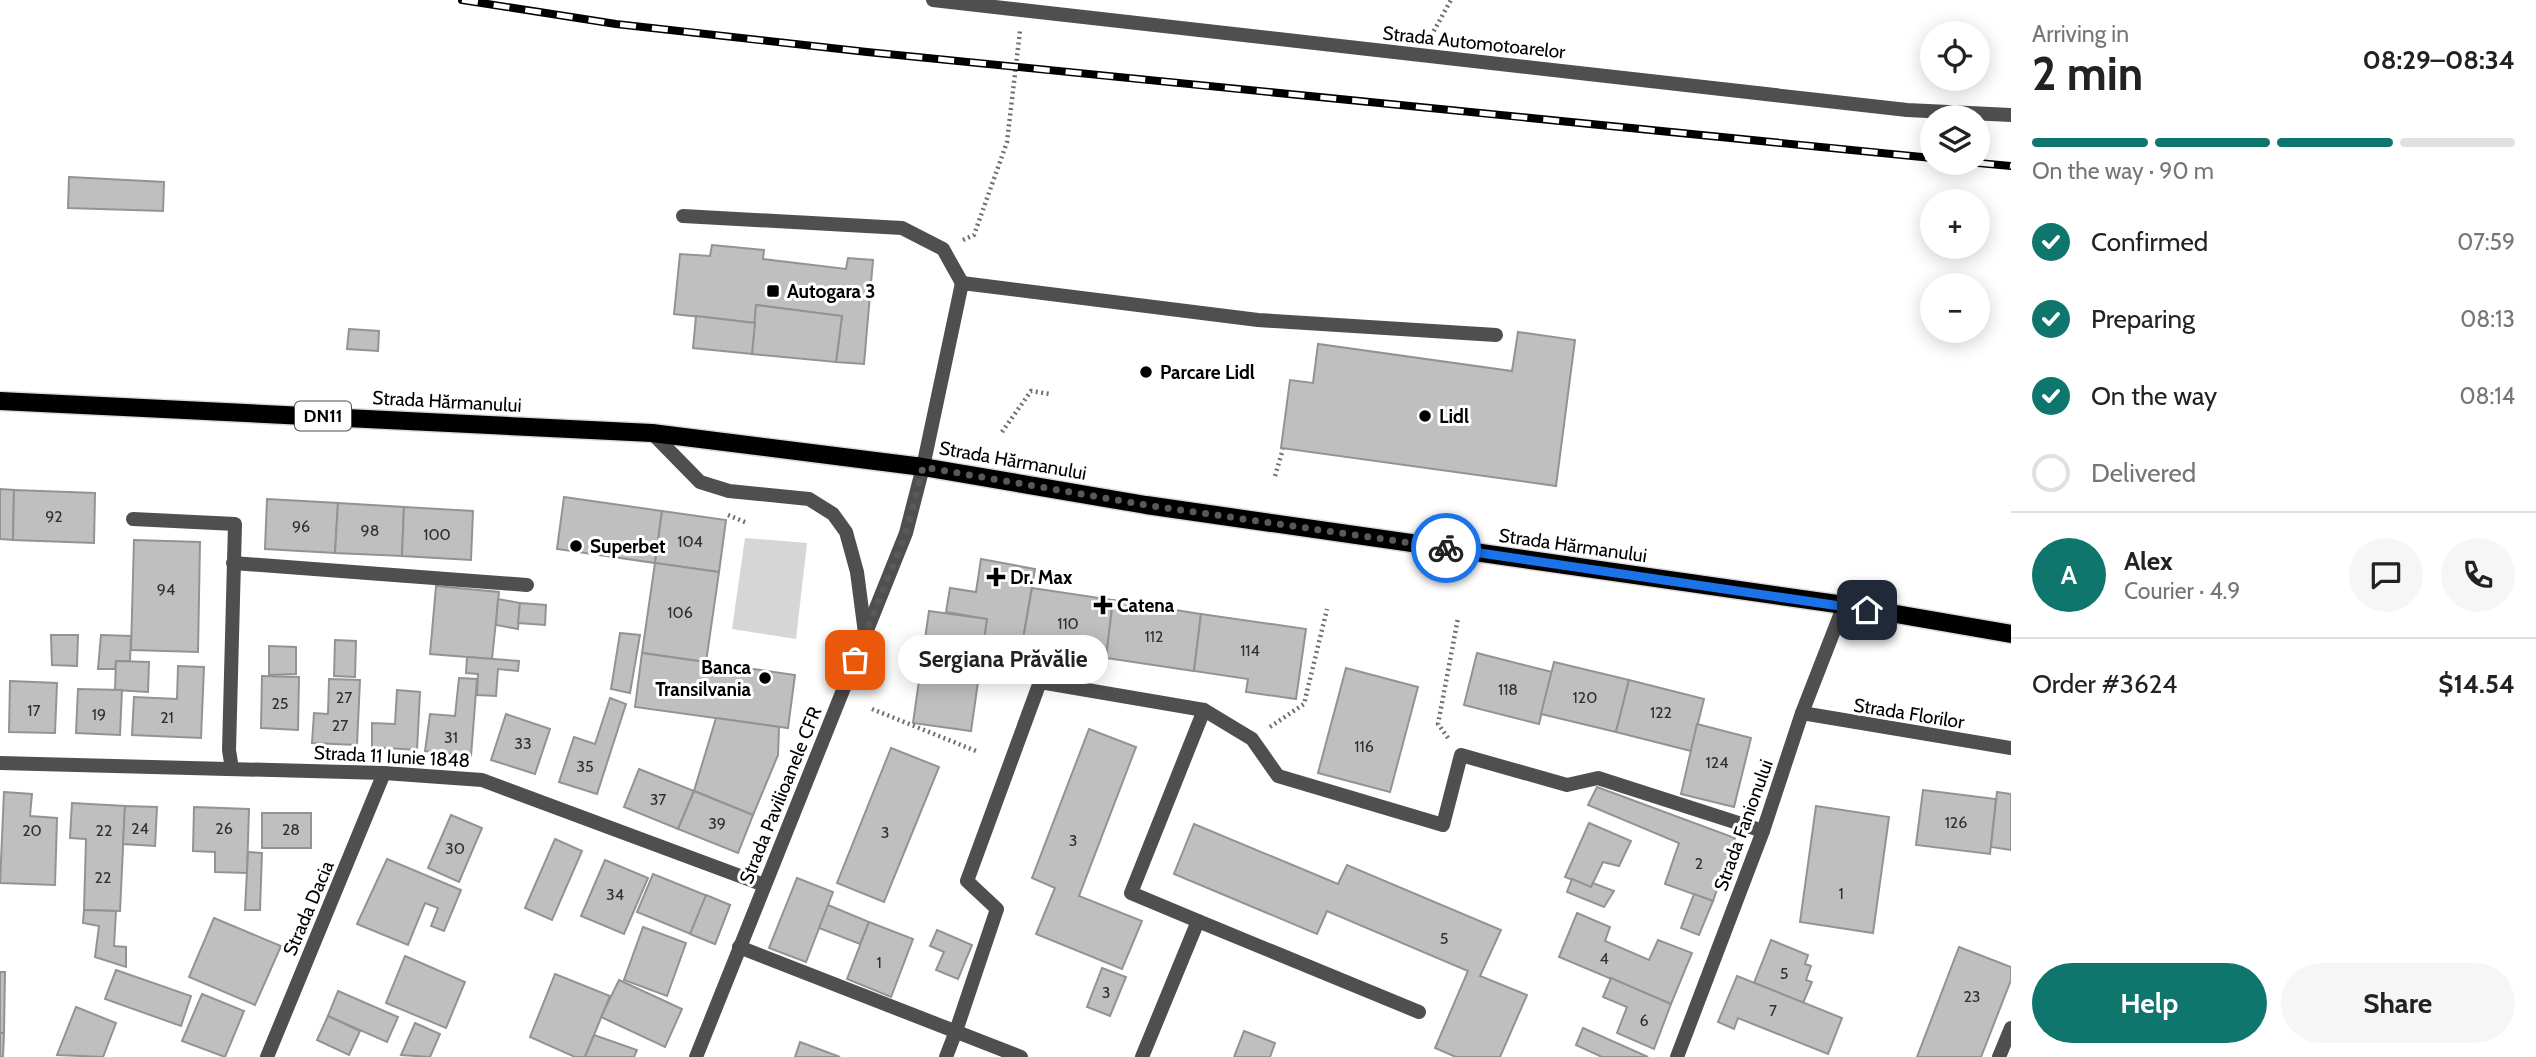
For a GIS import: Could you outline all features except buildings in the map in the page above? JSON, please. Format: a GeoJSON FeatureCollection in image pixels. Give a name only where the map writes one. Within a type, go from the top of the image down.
{"type":"FeatureCollection","features":[{"type":"Feature","properties":{"kind":"main road","name":"Strada Hărmanului"},"geometry":{"type":"LineString","coordinates":[[0,401],[652,433],[923,467],[1146,505],[1843,606],[2011,634]]}},
{"type":"Feature","properties":{"kind":"street","name":"Strada Automotoarelor"},"geometry":{"type":"LineString","coordinates":[[933,0],[1894,109],[2011,115]]}},
{"type":"Feature","properties":{"kind":"street"},"geometry":{"type":"LineString","coordinates":[[683,216],[902,228],[943,249],[962,283],[1258,320],[1496,335]]}},
{"type":"Feature","properties":{"kind":"street","name":"Strada Pavilioanele CFR"},"geometry":{"type":"LineString","coordinates":[[696,1057],[906,533],[923,467],[962,283]]}},
{"type":"Feature","properties":{"kind":"street"},"geometry":{"type":"LineString","coordinates":[[652,433],[700,482],[729,491],[809,499],[833,514],[846,532],[857,572],[865,635]]}},
{"type":"Feature","properties":{"kind":"street"},"geometry":{"type":"LineString","coordinates":[[133,519],[235,524],[229,750],[232,769]]}},
{"type":"Feature","properties":{"kind":"street"},"geometry":{"type":"LineString","coordinates":[[233,563],[527,584]]}},
{"type":"Feature","properties":{"kind":"street","name":"Strada Fanionului"},"geometry":{"type":"LineString","coordinates":[[1677,1057],[1763,831],[1802,713],[1843,606]]}},
{"type":"Feature","properties":{"kind":"street"},"geometry":{"type":"LineString","coordinates":[[946,1057],[997,909],[967,881],[1040,681],[1204,710],[1252,739],[1278,776],[1443,825],[1461,755],[1567,785],[1598,778],[1763,831]]}},
{"type":"Feature","properties":{"kind":"street"},"geometry":{"type":"LineString","coordinates":[[1204,710],[1132,893],[1419,1012]]}},
{"type":"Feature","properties":{"kind":"street","name":"Strada Florilor"},"geometry":{"type":"LineString","coordinates":[[1802,713],[2011,748]]}},
{"type":"Feature","properties":{"kind":"street","name":"Strada 11 Iunie 1848"},"geometry":{"type":"LineString","coordinates":[[0,763],[384,773],[482,780],[764,885]]}},
{"type":"Feature","properties":{"kind":"street","name":"Strada Dacia"},"geometry":{"type":"LineString","coordinates":[[267,1057],[384,773]]}},
{"type":"Feature","properties":{"kind":"street"},"geometry":{"type":"LineString","coordinates":[[1142,1057],[1198,921]]}},
{"type":"Feature","properties":{"kind":"street"},"geometry":{"type":"LineString","coordinates":[[739,947],[1021,1057]]}},
{"type":"Feature","properties":{"kind":"street"},"geometry":{"type":"LineString","coordinates":[[1999,1057],[2011,1028]]}},
{"type":"Feature","properties":{"kind":"path"},"geometry":{"type":"LineString","coordinates":[[1445,12],[1451,0]]}},
{"type":"Feature","properties":{"kind":"path"},"geometry":{"type":"LineString","coordinates":[[943,249],[974,235],[1007,142],[1022,10]]}},
{"type":"Feature","properties":{"kind":"path"},"geometry":{"type":"LineString","coordinates":[[1002,432],[1031,391],[1050,394]]}},
{"type":"Feature","properties":{"kind":"path"},"geometry":{"type":"LineString","coordinates":[[1275,476],[1283,449]]}},
{"type":"Feature","properties":{"kind":"path"},"geometry":{"type":"LineString","coordinates":[[727,515],[747,523]]}},
{"type":"Feature","properties":{"kind":"path"},"geometry":{"type":"LineString","coordinates":[[1252,739],[1304,704],[1327,609]]}},
{"type":"Feature","properties":{"kind":"path"},"geometry":{"type":"LineString","coordinates":[[1458,618],[1438,724],[1461,755]]}},
{"type":"Feature","properties":{"kind":"path"},"geometry":{"type":"LineString","coordinates":[[872,709],[976,751]]}},
{"type":"Feature","properties":{"kind":"shaded area"},"geometry":{"type":"Polygon","coordinates":[[[745,538],[807,543],[796,639],[732,629],[745,538]]]}},
{"type":"Feature","properties":{"kind":"railway"},"geometry":{"type":"LineString","coordinates":[[462,0],[616,24],[867,52],[1920,157]]}},
{"type":"Feature","properties":{"kind":"railway"},"geometry":{"type":"LineString","coordinates":[[1990,164],[2011,166]]}},
{"type":"Feature","properties":{"kind":"way so far"},"geometry":{"type":"LineString","coordinates":[[855,660],[906,533],[923,467],[1146,505],[1446,548]]}},
{"type":"Feature","properties":{"kind":"place","name":"Autogara 3"},"geometry":{"type":"Point","coordinates":[773,291]}},
{"type":"Feature","properties":{"kind":"place","name":"Parcare Lidl"},"geometry":{"type":"Point","coordinates":[1146,372]}},
{"type":"Feature","properties":{"kind":"place","name":"Lidl"},"geometry":{"type":"Point","coordinates":[1425,416]}},
{"type":"Feature","properties":{"kind":"place","name":"Superbet"},"geometry":{"type":"Point","coordinates":[576,546]}},
{"type":"Feature","properties":{"kind":"place","name":"Dr. Max"},"geometry":{"type":"Point","coordinates":[996,577]}},
{"type":"Feature","properties":{"kind":"place","name":"Catena"},"geometry":{"type":"Point","coordinates":[1103,605]}},
{"type":"Feature","properties":{"kind":"place","name":"Sergiana Prăvălie"},"geometry":{"type":"Point","coordinates":[855,660]}},
{"type":"Feature","properties":{"kind":"place","name":"Banca Transilvania"},"geometry":{"type":"Point","coordinates":[765,678]}},
{"type":"Feature","properties":{"kind":"route"},"geometry":{"type":"LineString","coordinates":[[1446,548],[1867,610]]}}]}
